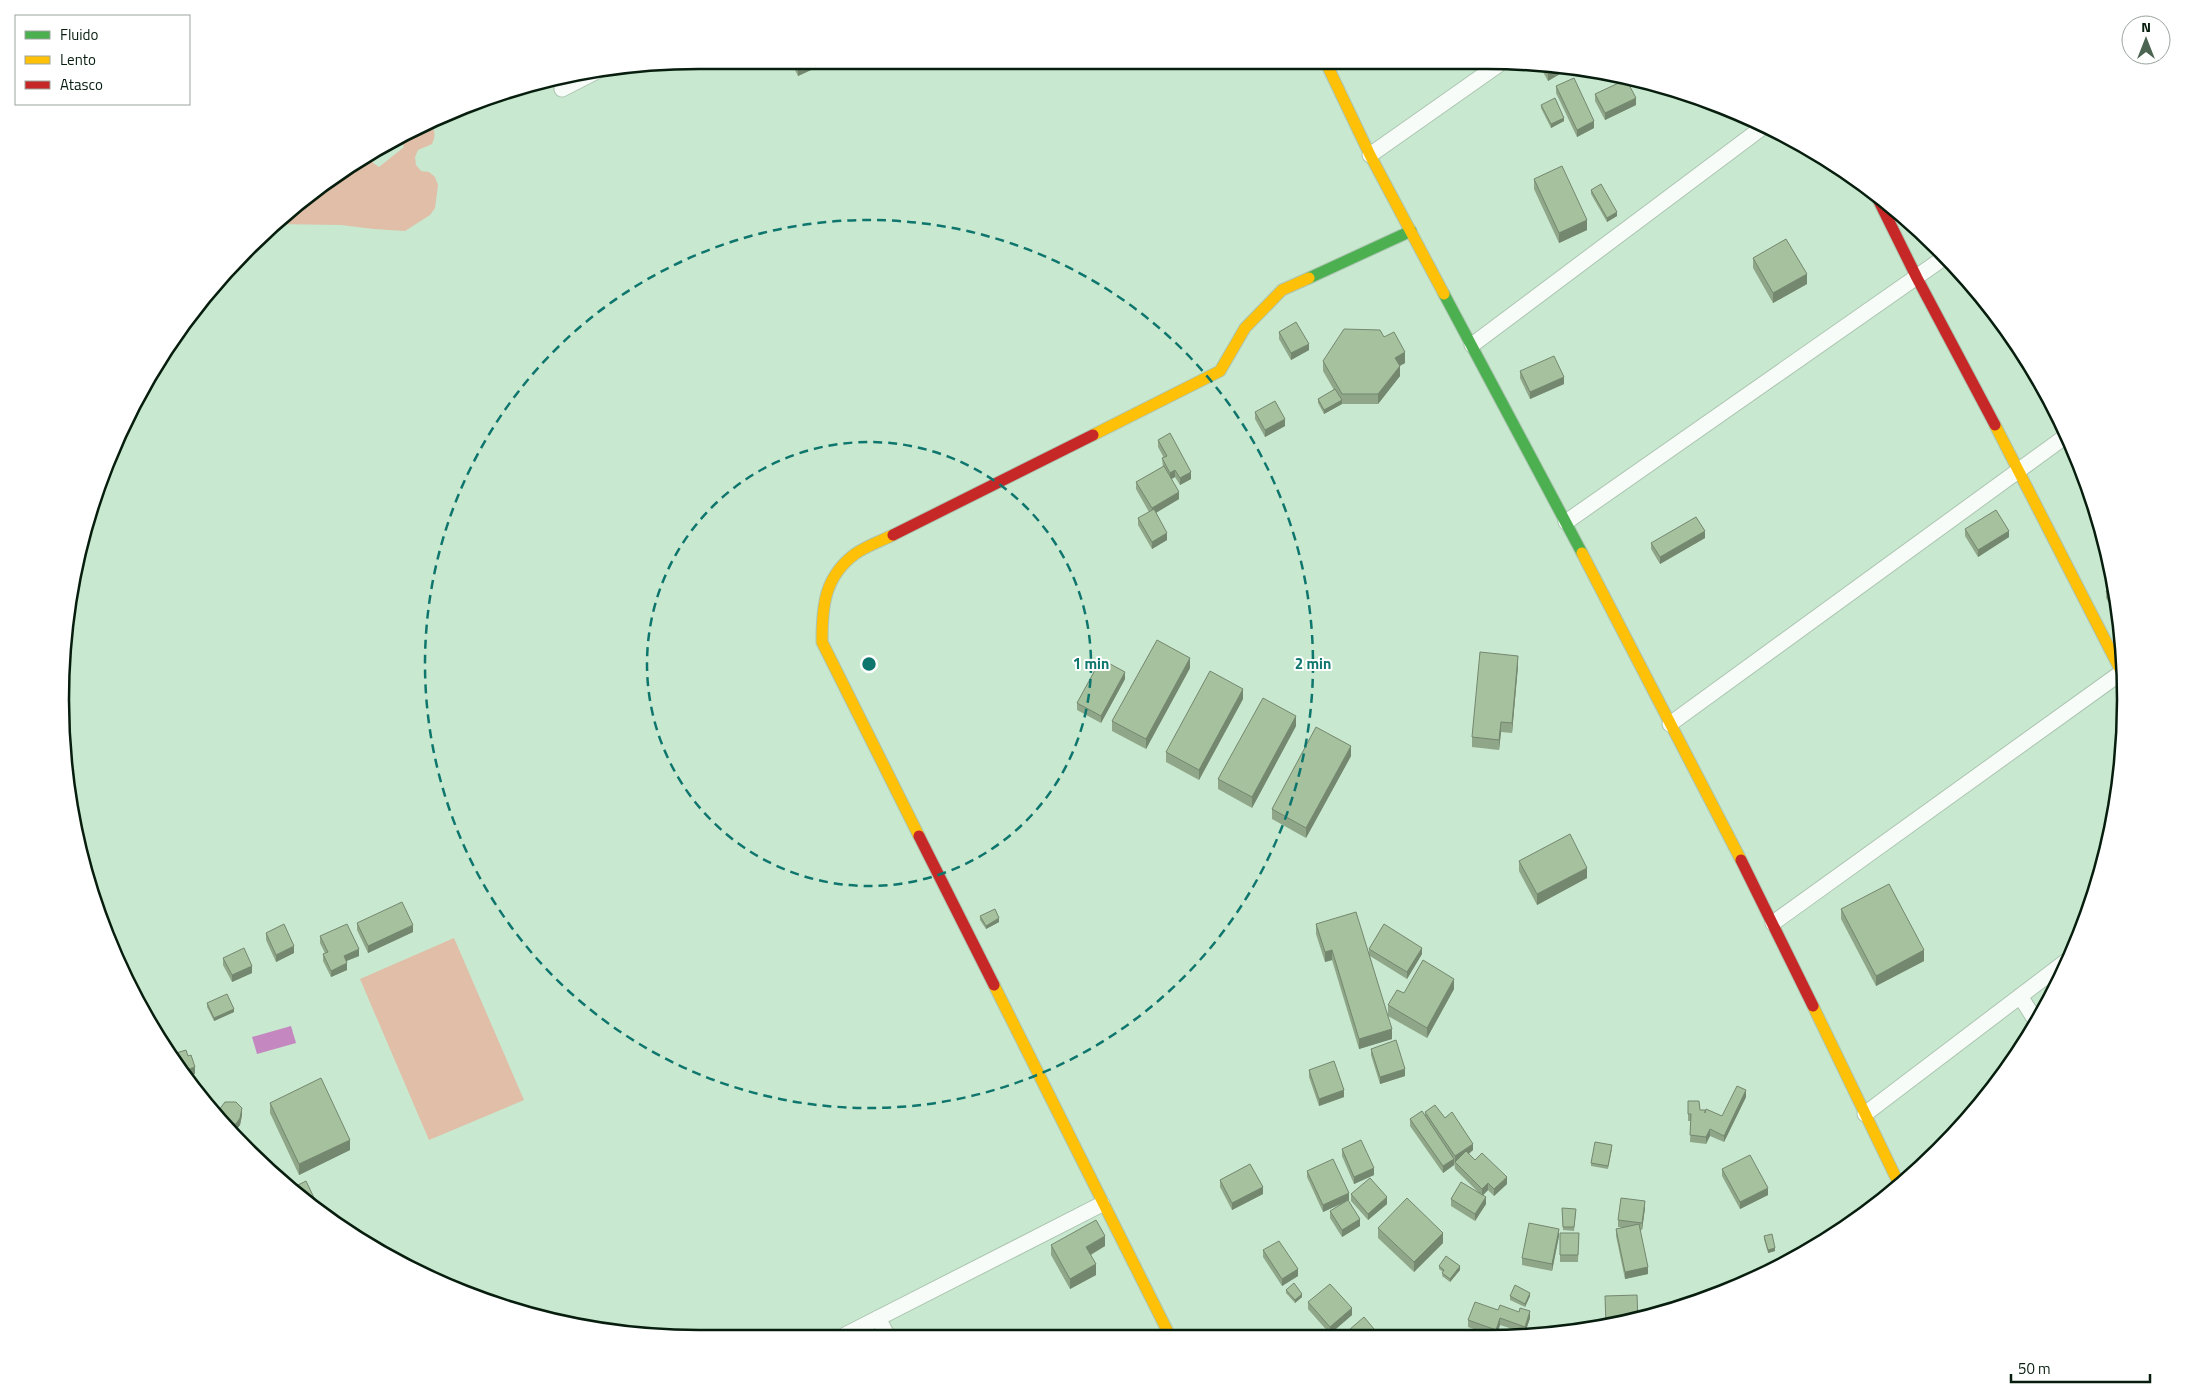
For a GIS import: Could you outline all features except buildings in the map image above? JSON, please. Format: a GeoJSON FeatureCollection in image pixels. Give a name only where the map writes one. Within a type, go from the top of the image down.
{"type":"FeatureCollection","features":[{"type":"Feature","properties":{"kind":"street"},"geometry":{"type":"LineString","coordinates":[[1328,69],[1370,155],[1566,522],[1773,923],[1896,1179]]}},
{"type":"Feature","properties":{"kind":"street"},"geometry":{"type":"LineString","coordinates":[[1370,155],[1493,69]]}},
{"type":"Feature","properties":{"kind":"street"},"geometry":{"type":"LineString","coordinates":[[562,89],[578,81]]}},
{"type":"Feature","properties":{"kind":"street"},"geometry":{"type":"LineString","coordinates":[[1472,345],[1758,131]]}},
{"type":"Feature","properties":{"kind":"street"},"geometry":{"type":"LineString","coordinates":[[1883,210],[2116,661]]}},
{"type":"Feature","properties":{"kind":"street"},"geometry":{"type":"LineString","coordinates":[[1167,1330],[1102,1204],[822,642],[822,610],[833,575],[855,554],[1220,371],[1245,328],[1282,290],[1411,231]]}},
{"type":"Feature","properties":{"kind":"street"},"geometry":{"type":"LineString","coordinates":[[1566,522],[1940,261]]}},
{"type":"Feature","properties":{"kind":"street"},"geometry":{"type":"LineString","coordinates":[[1670,724],[2061,440]]}},
{"type":"Feature","properties":{"kind":"street"},"geometry":{"type":"LineString","coordinates":[[1773,923],[2116,677]]}},
{"type":"Feature","properties":{"kind":"street"},"geometry":{"type":"LineString","coordinates":[[1864,1114],[2056,969]]}},
{"type":"Feature","properties":{"kind":"street"},"geometry":{"type":"LineString","coordinates":[[2020,996],[2033,1015]]}},
{"type":"Feature","properties":{"kind":"street"},"geometry":{"type":"LineString","coordinates":[[855,1330],[1102,1204]]}},
{"type":"Feature","properties":{"kind":"street"},"geometry":{"type":"LineString","coordinates":[[878,1318],[884,1330]]}},
{"type":"Feature","properties":{"kind":"shaded area"},"geometry":{"type":"Polygon","coordinates":[[[433,128],[434,139],[432,144],[418,150],[415,157],[416,165],[421,171],[429,172],[435,177],[438,185],[435,208],[430,215],[405,231],[341,225],[285,224],[349,175],[371,161],[379,167],[404,147],[402,144],[433,128]]]}},
{"type":"Feature","properties":{"kind":"shaded area"},"geometry":{"type":"Polygon","coordinates":[[[454,938],[524,1100],[429,1140],[360,979],[454,938]]]}},
{"type":"Feature","properties":{"kind":"shaded area"},"geometry":{"type":"Polygon","coordinates":[[[291,1026],[296,1043],[257,1054],[252,1037],[291,1026]]]}},
{"type":"Feature","properties":{"kind":"traffic: fast"},"geometry":{"type":"LineString","coordinates":[[1309,278],[1411,231]]}},
{"type":"Feature","properties":{"kind":"traffic: fast"},"geometry":{"type":"LineString","coordinates":[[1444,294],[1582,553]]}},
{"type":"Feature","properties":{"kind":"traffic: slow"},"geometry":{"type":"LineString","coordinates":[[1329,69],[1370,155],[1444,294]]}},
{"type":"Feature","properties":{"kind":"traffic: slow"},"geometry":{"type":"LineString","coordinates":[[1093,435],[1220,371],[1245,328],[1282,290],[1309,278]]}},
{"type":"Feature","properties":{"kind":"traffic: slow"},"geometry":{"type":"LineString","coordinates":[[1995,425],[2116,661]]}},
{"type":"Feature","properties":{"kind":"traffic: slow"},"geometry":{"type":"LineString","coordinates":[[893,535],[855,554],[837,573],[831,583],[824,605],[822,642],[919,836]]}},
{"type":"Feature","properties":{"kind":"traffic: slow"},"geometry":{"type":"LineString","coordinates":[[1582,553],[1741,860]]}},
{"type":"Feature","properties":{"kind":"traffic: slow"},"geometry":{"type":"LineString","coordinates":[[994,985],[1167,1330]]}},
{"type":"Feature","properties":{"kind":"traffic: slow"},"geometry":{"type":"LineString","coordinates":[[1813,1006],[1896,1179]]}},
{"type":"Feature","properties":{"kind":"traffic: jam"},"geometry":{"type":"LineString","coordinates":[[1883,210],[1917,278],[1995,425]]}},
{"type":"Feature","properties":{"kind":"traffic: jam"},"geometry":{"type":"LineString","coordinates":[[893,535],[1093,435]]}},
{"type":"Feature","properties":{"kind":"traffic: jam"},"geometry":{"type":"LineString","coordinates":[[919,836],[994,985]]}},
{"type":"Feature","properties":{"kind":"traffic: jam"},"geometry":{"type":"LineString","coordinates":[[1741,860],[1813,1006]]}}]}
